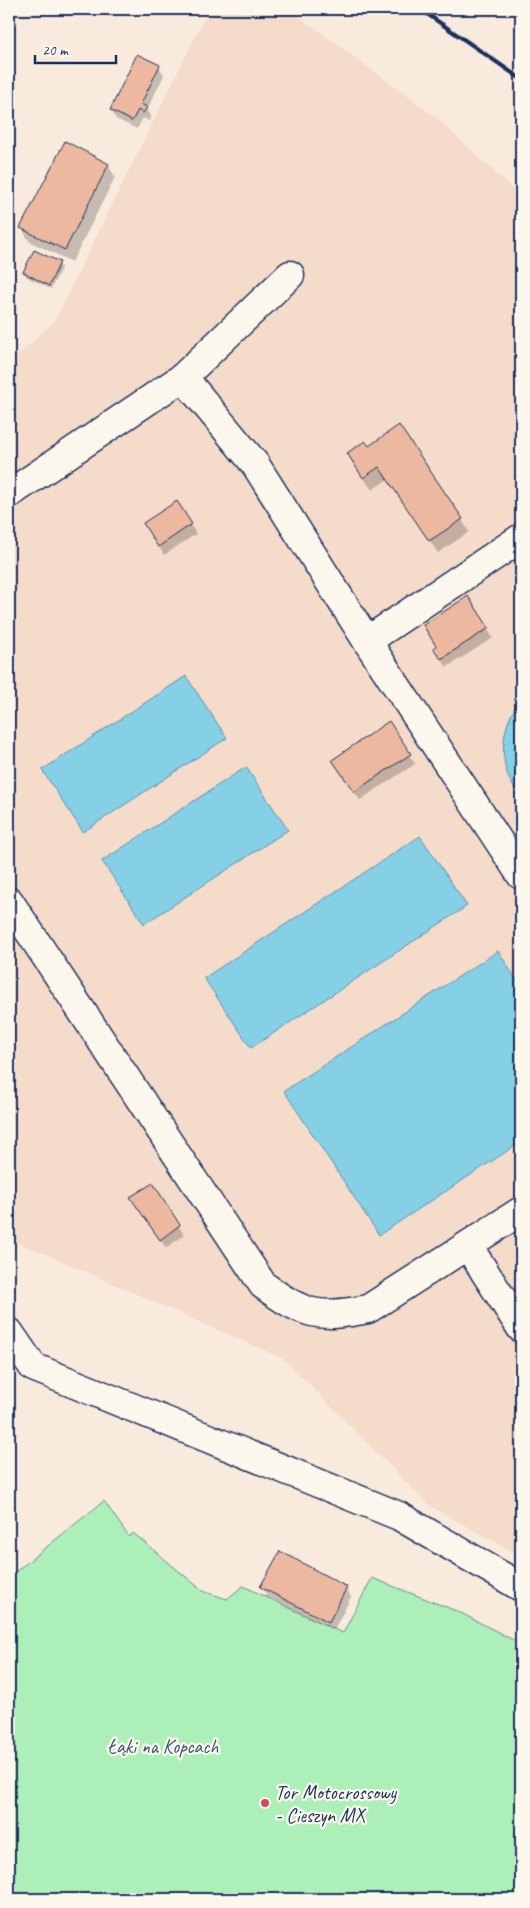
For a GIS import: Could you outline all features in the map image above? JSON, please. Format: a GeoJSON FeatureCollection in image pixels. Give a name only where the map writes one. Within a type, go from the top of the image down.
{"type":"FeatureCollection","features":[{"type":"Feature","properties":{"kind":"lane"},"geometry":{"type":"LineString","coordinates":[[9,494],[182,377],[290,275]]}},
{"type":"Feature","properties":{"kind":"lane"},"geometry":{"type":"LineString","coordinates":[[182,377],[256,464],[367,641],[521,875]]}},
{"type":"Feature","properties":{"kind":"lane"},"geometry":{"type":"LineString","coordinates":[[367,641],[521,538]]}},
{"type":"Feature","properties":{"kind":"lane"},"geometry":{"type":"LineString","coordinates":[[9,901],[263,1285],[287,1302],[308,1313],[339,1315],[368,1309],[521,1211]]}},
{"type":"Feature","properties":{"kind":"lane"},"geometry":{"type":"LineString","coordinates":[[468,1246],[521,1328]]}},
{"type":"Feature","properties":{"kind":"lane"},"geometry":{"type":"LineString","coordinates":[[9,1332],[33,1367],[399,1516],[521,1587]]}},
{"type":"Feature","properties":{"kind":"shaded area"},"geometry":{"type":"Polygon","coordinates":[[[209,9],[289,9],[437,118],[521,197],[521,1556],[430,1506],[284,1359],[9,1238],[9,363],[54,322],[209,9]]]}},
{"type":"Feature","properties":{"kind":"green space","name":"Tor Motocrossowy - Cieszyn MX"},"geometry":{"type":"Polygon","coordinates":[[[104,1501],[129,1537],[133,1533],[203,1591],[227,1599],[243,1586],[343,1633],[372,1578],[459,1612],[521,1644],[521,1899],[9,1899],[9,1577],[104,1501]]]}},
{"type":"Feature","properties":{"kind":"water"},"geometry":{"type":"Polygon","coordinates":[[[186,676],[227,738],[83,832],[42,770],[186,676]]]}},
{"type":"Feature","properties":{"kind":"water"},"geometry":{"type":"Polygon","coordinates":[[[521,700],[521,797],[508,775],[503,749],[508,723],[513,711],[521,700]]]}},
{"type":"Feature","properties":{"kind":"water"},"geometry":{"type":"Polygon","coordinates":[[[246,767],[288,830],[144,924],[102,861],[246,767]]]}},
{"type":"Feature","properties":{"kind":"water"},"geometry":{"type":"Polygon","coordinates":[[[420,836],[467,906],[251,1048],[204,978],[420,836]]]}},
{"type":"Feature","properties":{"kind":"water"},"geometry":{"type":"Polygon","coordinates":[[[498,951],[521,987],[521,1142],[379,1235],[284,1091],[498,951]]]}},
{"type":"Feature","properties":{"kind":"building"},"geometry":{"type":"Polygon","coordinates":[[[137,54],[160,65],[141,104],[147,107],[143,113],[138,110],[132,121],[110,110],[137,54]]]}},
{"type":"Feature","properties":{"kind":"building"},"geometry":{"type":"Polygon","coordinates":[[[65,141],[109,164],[65,250],[20,228],[65,141]]]}},
{"type":"Feature","properties":{"kind":"building"},"geometry":{"type":"Polygon","coordinates":[[[34,250],[60,262],[49,286],[23,272],[34,250]]]}},
{"type":"Feature","properties":{"kind":"building"},"geometry":{"type":"Polygon","coordinates":[[[399,425],[463,519],[429,541],[379,467],[363,478],[347,453],[365,441],[369,446],[399,425]]]}},
{"type":"Feature","properties":{"kind":"building"},"geometry":{"type":"Polygon","coordinates":[[[177,501],[192,524],[158,547],[143,523],[177,501]]]}},
{"type":"Feature","properties":{"kind":"building"},"geometry":{"type":"Polygon","coordinates":[[[468,596],[489,628],[441,659],[433,648],[436,646],[423,625],[468,596]]]}},
{"type":"Feature","properties":{"kind":"building"},"geometry":{"type":"Polygon","coordinates":[[[389,721],[411,754],[354,792],[332,760],[389,721]]]}},
{"type":"Feature","properties":{"kind":"building"},"geometry":{"type":"Polygon","coordinates":[[[153,1183],[180,1225],[160,1240],[130,1197],[153,1183]]]}},
{"type":"Feature","properties":{"kind":"building"},"geometry":{"type":"Polygon","coordinates":[[[280,1551],[347,1587],[329,1622],[260,1587],[280,1551]]]}},
{"type":"Feature","properties":{"kind":"railway"},"geometry":{"type":"LineString","coordinates":[[420,9],[521,79]]}},
{"type":"Feature","properties":{"kind":"place","name":"Tor Motocrossowy - Cieszyn MX"},"geometry":{"type":"Point","coordinates":[265,1803]}},
{"type":"Feature","properties":{"kind":"park label","name":"Łąki na Kopcach"},"geometry":{"type":"Point","coordinates":[163,1746]}}]}
